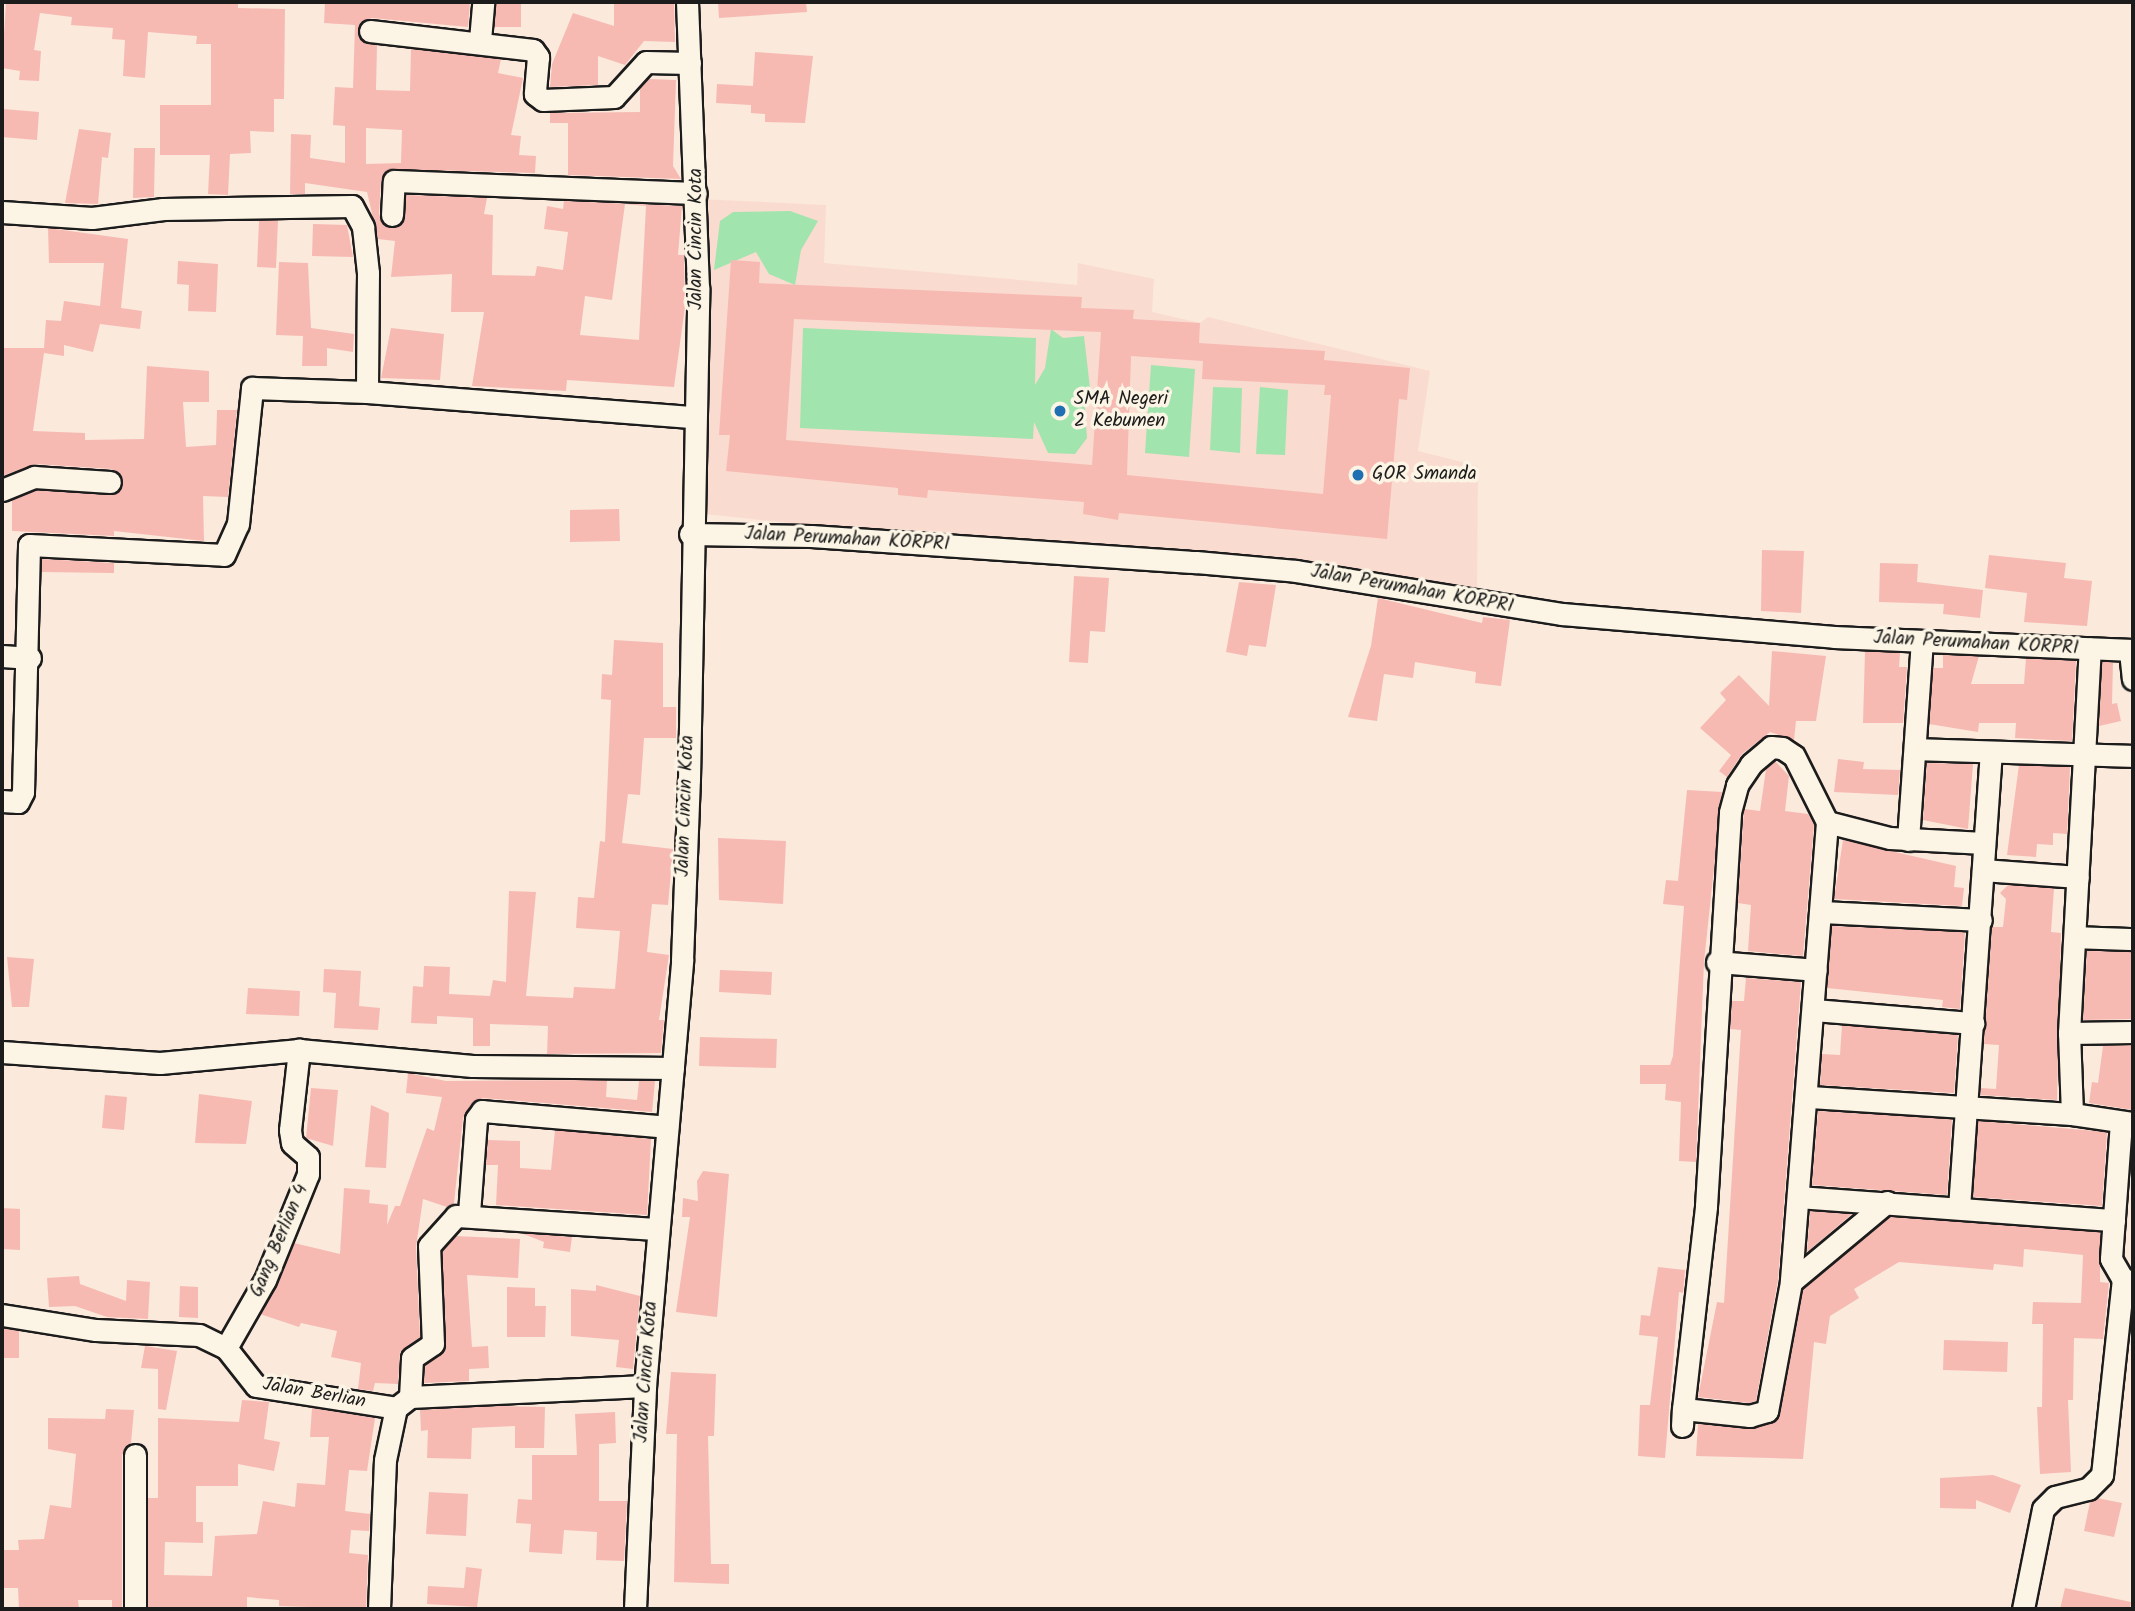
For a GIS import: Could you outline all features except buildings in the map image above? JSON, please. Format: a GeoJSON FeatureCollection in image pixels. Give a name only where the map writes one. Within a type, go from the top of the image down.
{"type":"FeatureCollection","features":[{"type":"Feature","properties":{"kind":"street"},"geometry":{"type":"LineString","coordinates":[[480,40],[482,2]]}},
{"type":"Feature","properties":{"kind":"street","name":"Jalan Cincin Kota"},"geometry":{"type":"LineString","coordinates":[[635,1609],[645,1386],[673,1068],[689,779],[696,192],[687,2]]}},
{"type":"Feature","properties":{"kind":"street"},"geometry":{"type":"LineString","coordinates":[[370,31],[480,40],[536,52],[535,94],[543,100],[614,97],[646,62],[690,63]]}},
{"type":"Feature","properties":{"kind":"street"},"geometry":{"type":"LineString","coordinates":[[392,215],[394,181],[696,192]]}},
{"type":"Feature","properties":{"kind":"street"},"geometry":{"type":"LineString","coordinates":[[2,212],[92,218],[163,209],[352,206],[363,228],[368,273],[367,391]]}},
{"type":"Feature","properties":{"kind":"street"},"geometry":{"type":"LineString","coordinates":[[2,801],[18,802],[23,792],[30,658],[29,545],[224,555],[238,524],[253,388],[367,391],[694,417]]}},
{"type":"Feature","properties":{"kind":"street"},"geometry":{"type":"LineString","coordinates":[[2,491],[34,477],[110,482]]}},
{"type":"Feature","properties":{"kind":"street","name":"Jalan Perumahan KORPRI"},"geometry":{"type":"LineString","coordinates":[[690,534],[811,536],[1296,570],[1562,614],[1922,642],[2132,650]]}},
{"type":"Feature","properties":{"kind":"street"},"geometry":{"type":"LineString","coordinates":[[1908,840],[1922,642]]}},
{"type":"Feature","properties":{"kind":"street"},"geometry":{"type":"LineString","coordinates":[[2072,1114],[2069,1033],[2090,649]]}},
{"type":"Feature","properties":{"kind":"street"},"geometry":{"type":"LineString","coordinates":[[2132,650],[2133,679]]}},
{"type":"Feature","properties":{"kind":"street"},"geometry":{"type":"LineString","coordinates":[[2,656],[30,658]]}},
{"type":"Feature","properties":{"kind":"street"},"geometry":{"type":"LineString","coordinates":[[1771,747],[1794,756],[1826,822],[1809,1097],[1791,1282],[1767,1411],[1750,1416],[1683,1417],[1706,1206],[1717,962],[1730,812],[1737,785],[1751,764],[1771,747]]}},
{"type":"Feature","properties":{"kind":"street"},"geometry":{"type":"LineString","coordinates":[[1915,749],[1991,754],[2133,756]]}},
{"type":"Feature","properties":{"kind":"street"},"geometry":{"type":"LineString","coordinates":[[1959,1208],[1969,1110],[1991,754]]}},
{"type":"Feature","properties":{"kind":"street"},"geometry":{"type":"LineString","coordinates":[[1826,822],[1908,840],[1984,843]]}},
{"type":"Feature","properties":{"kind":"street"},"geometry":{"type":"LineString","coordinates":[[1983,870],[2078,877]]}},
{"type":"Feature","properties":{"kind":"street"},"geometry":{"type":"LineString","coordinates":[[1822,912],[1981,920]]}},
{"type":"Feature","properties":{"kind":"street"},"geometry":{"type":"LineString","coordinates":[[2075,937],[2133,939]]}},
{"type":"Feature","properties":{"kind":"street"},"geometry":{"type":"LineString","coordinates":[[1717,962],[1816,970]]}},
{"type":"Feature","properties":{"kind":"street"},"geometry":{"type":"LineString","coordinates":[[1814,1010],[1973,1023]]}},
{"type":"Feature","properties":{"kind":"street"},"geometry":{"type":"LineString","coordinates":[[2069,1033],[2133,1032]]}},
{"type":"Feature","properties":{"kind":"street"},"geometry":{"type":"LineString","coordinates":[[2,1052],[160,1063],[299,1049],[472,1066],[673,1068]]}},
{"type":"Feature","properties":{"kind":"street","name":"Gang Berlian 4"},"geometry":{"type":"LineString","coordinates":[[226,1348],[265,1280],[308,1174],[309,1157],[292,1143],[290,1130],[299,1049]]}},
{"type":"Feature","properties":{"kind":"street"},"geometry":{"type":"LineString","coordinates":[[1809,1097],[1969,1110],[2072,1114],[2127,1122],[2111,1259],[2128,1280],[2102,1475],[2088,1489],[2056,1497],[2043,1509],[2023,1609]]}},
{"type":"Feature","properties":{"kind":"street"},"geometry":{"type":"LineString","coordinates":[[469,1213],[476,1119],[482,1111],[667,1127]]}},
{"type":"Feature","properties":{"kind":"street"},"geometry":{"type":"LineString","coordinates":[[1798,1197],[2114,1220]]}},
{"type":"Feature","properties":{"kind":"street"},"geometry":{"type":"LineString","coordinates":[[1791,1282],[1887,1202]]}},
{"type":"Feature","properties":{"kind":"street"},"geometry":{"type":"LineString","coordinates":[[379,1609],[385,1460],[403,1402],[412,1359],[433,1344],[429,1245],[448,1222],[469,1213],[657,1228]]}},
{"type":"Feature","properties":{"kind":"street","name":"Jalan Berlian"},"geometry":{"type":"LineString","coordinates":[[2,1315],[96,1330],[199,1335],[226,1348],[256,1386],[403,1402],[645,1386]]}},
{"type":"Feature","properties":{"kind":"street"},"geometry":{"type":"LineString","coordinates":[[135,1455],[135,1609]]}},
{"type":"Feature","properties":{"kind":"shaded area","name":"SMA Negeri 2 Kebumen"},"geometry":{"type":"Polygon","coordinates":[[[697,199],[826,205],[824,263],[1077,285],[1078,263],[1154,279],[1152,312],[1200,323],[1208,317],[1430,371],[1418,451],[1478,466],[1477,594],[695,513],[697,199]]]}},
{"type":"Feature","properties":{"kind":"green space"},"geometry":{"type":"Polygon","coordinates":[[[790,211],[818,221],[801,250],[795,285],[769,274],[756,252],[714,270],[720,221],[733,212],[790,211]]]}},
{"type":"Feature","properties":{"kind":"green space"},"geometry":{"type":"Polygon","coordinates":[[[803,328],[1036,338],[1035,385],[1045,368],[1051,329],[1063,338],[1084,336],[1090,388],[1084,395],[1087,438],[1075,454],[1048,453],[1034,422],[1033,439],[800,428],[803,328]]]}},
{"type":"Feature","properties":{"kind":"green space"},"geometry":{"type":"Polygon","coordinates":[[[1151,365],[1195,369],[1189,457],[1145,453],[1151,365]]]}},
{"type":"Feature","properties":{"kind":"green space"},"geometry":{"type":"Polygon","coordinates":[[[1213,387],[1242,388],[1240,453],[1210,450],[1213,387]]]}},
{"type":"Feature","properties":{"kind":"green space"},"geometry":{"type":"Polygon","coordinates":[[[1260,387],[1288,390],[1285,455],[1256,454],[1260,387]]]}},
{"type":"Feature","properties":{"kind":"place","name":"SMA Negeri 2 Kebumen"},"geometry":{"type":"Point","coordinates":[1060,411]}},
{"type":"Feature","properties":{"kind":"place","name":"GOR Smanda"},"geometry":{"type":"Point","coordinates":[1358,475]}}]}
